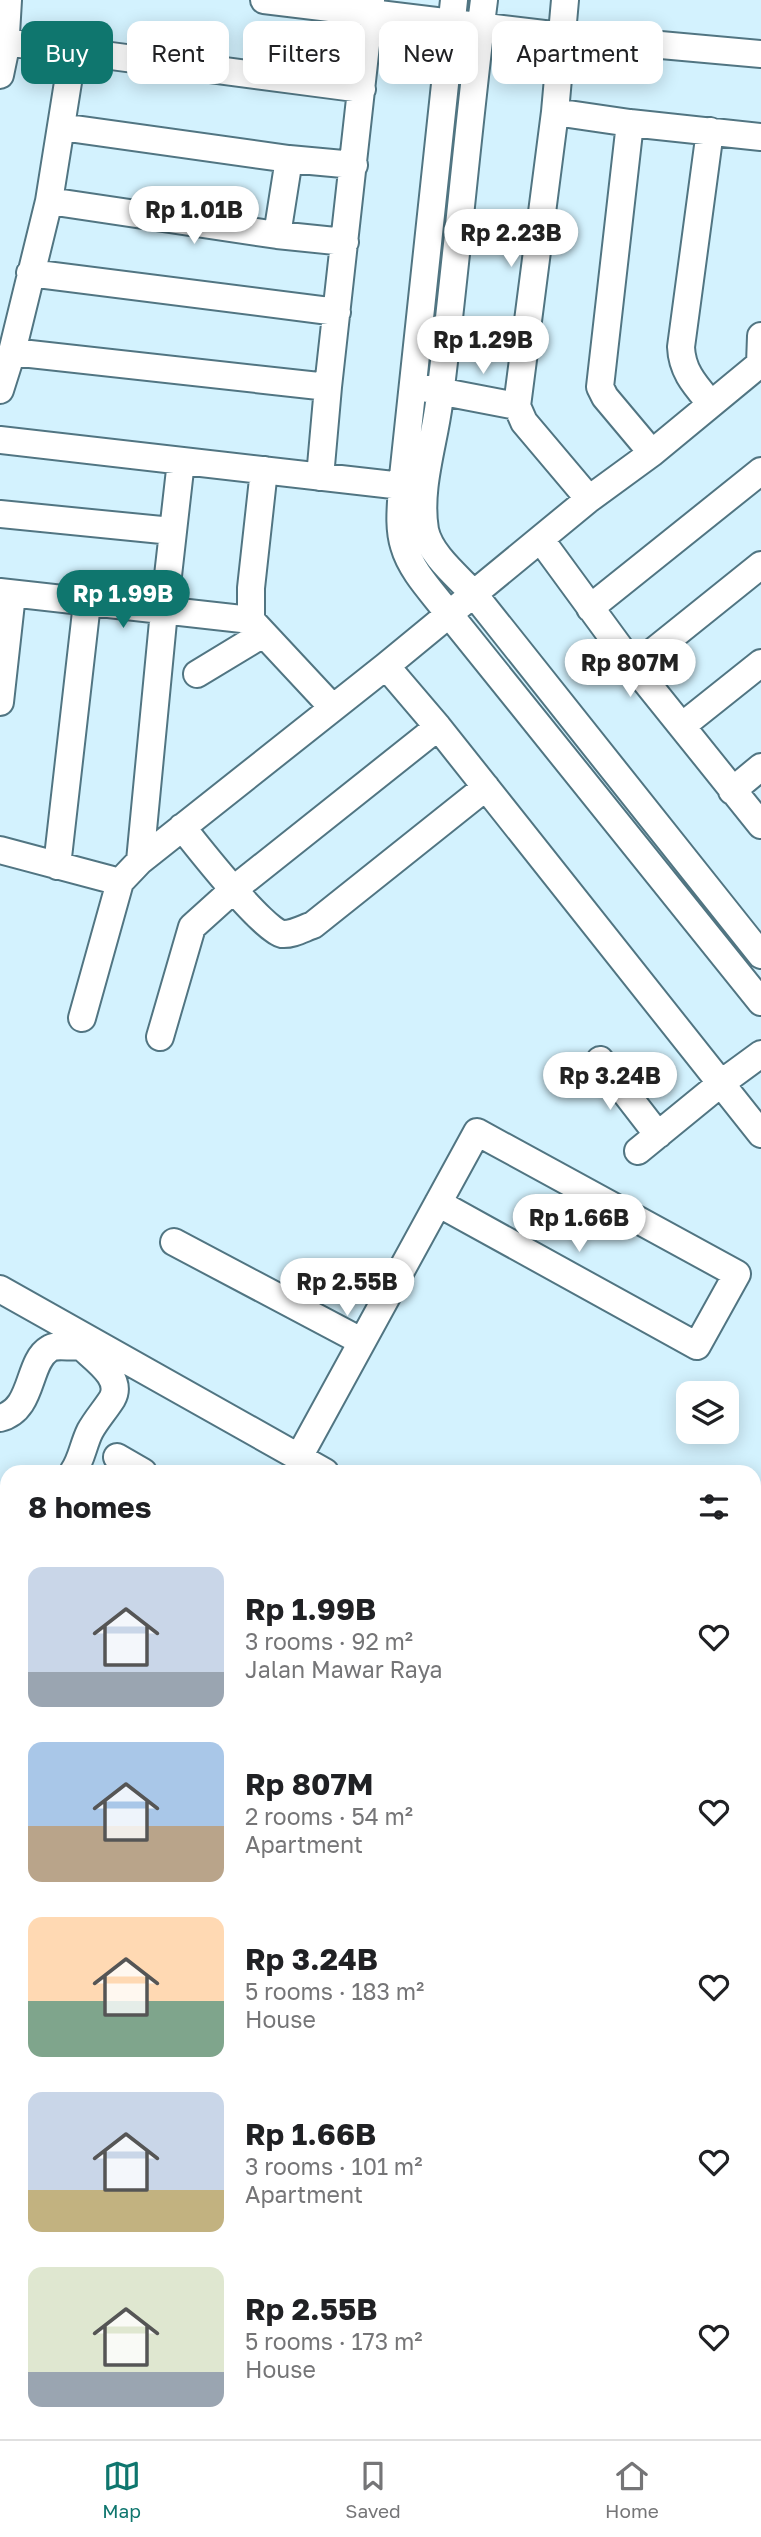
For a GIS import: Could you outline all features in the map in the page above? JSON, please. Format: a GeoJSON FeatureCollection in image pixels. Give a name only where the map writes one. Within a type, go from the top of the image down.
{"type":"FeatureCollection","features":[{"type":"Feature","properties":{"kind":"street"},"geometry":{"type":"LineString","coordinates":[[0,75],[8,0]]}},
{"type":"Feature","properties":{"kind":"street"},"geometry":{"type":"LineString","coordinates":[[264,0],[453,11],[480,26],[492,27]]}},
{"type":"Feature","properties":{"kind":"street"},"geometry":{"type":"LineString","coordinates":[[484,0],[440,392],[425,486],[423,511],[426,532],[433,550],[473,593],[761,955]]}},
{"type":"Feature","properties":{"kind":"street"},"geometry":{"type":"LineString","coordinates":[[563,21],[565,0]]}},
{"type":"Feature","properties":{"kind":"street"},"geometry":{"type":"LineString","coordinates":[[320,477],[371,6]]}},
{"type":"Feature","properties":{"kind":"street"},"geometry":{"type":"LineString","coordinates":[[453,11],[402,486],[400,522],[404,546],[415,569],[449,614],[761,1002]]}},
{"type":"Feature","properties":{"kind":"street"},"geometry":{"type":"LineString","coordinates":[[5,42],[21,44]]}},
{"type":"Feature","properties":{"kind":"street"},"geometry":{"type":"LineString","coordinates":[[663,45],[761,54]]}},
{"type":"Feature","properties":{"kind":"street"},"geometry":{"type":"LineString","coordinates":[[113,56],[362,89]]}},
{"type":"Feature","properties":{"kind":"street"},"geometry":{"type":"LineString","coordinates":[[0,390],[49,201],[68,84]]}},
{"type":"Feature","properties":{"kind":"street"},"geometry":{"type":"LineString","coordinates":[[557,84],[517,406],[524,422],[589,499]]}},
{"type":"Feature","properties":{"kind":"street"},"geometry":{"type":"LineString","coordinates":[[555,112],[761,137]]}},
{"type":"Feature","properties":{"kind":"street"},"geometry":{"type":"LineString","coordinates":[[630,123],[600,387],[605,397],[652,453]]}},
{"type":"Feature","properties":{"kind":"street"},"geometry":{"type":"LineString","coordinates":[[61,127],[289,159],[354,165]]}},
{"type":"Feature","properties":{"kind":"street"},"geometry":{"type":"LineString","coordinates":[[710,131],[681,347],[684,368],[711,404]]}},
{"type":"Feature","properties":{"kind":"street"},"geometry":{"type":"LineString","coordinates":[[277,235],[289,159]]}},
{"type":"Feature","properties":{"kind":"street"},"geometry":{"type":"LineString","coordinates":[[49,201],[277,235],[345,242]]}},
{"type":"Feature","properties":{"kind":"street"},"geometry":{"type":"LineString","coordinates":[[30,273],[337,312]]}},
{"type":"Feature","properties":{"kind":"street"},"geometry":{"type":"LineString","coordinates":[[82,1018],[120,882],[140,861],[760,364],[761,336]]}},
{"type":"Feature","properties":{"kind":"street"},"geometry":{"type":"LineString","coordinates":[[12,352],[328,387]]}},
{"type":"Feature","properties":{"kind":"street"},"geometry":{"type":"LineString","coordinates":[[412,386],[517,406]]}},
{"type":"Feature","properties":{"kind":"street"},"geometry":{"type":"LineString","coordinates":[[0,440],[402,486]]}},
{"type":"Feature","properties":{"kind":"street"},"geometry":{"type":"LineString","coordinates":[[140,861],[181,461]]}},
{"type":"Feature","properties":{"kind":"street"},"geometry":{"type":"LineString","coordinates":[[264,470],[251,588],[257,627],[333,708]]}},
{"type":"Feature","properties":{"kind":"street"},"geometry":{"type":"LineString","coordinates":[[590,608],[761,471]]}},
{"type":"Feature","properties":{"kind":"street"},"geometry":{"type":"LineString","coordinates":[[0,514],[172,531]]}},
{"type":"Feature","properties":{"kind":"street"},"geometry":{"type":"LineString","coordinates":[[541,540],[634,667],[761,825]]}},
{"type":"Feature","properties":{"kind":"street"},"geometry":{"type":"LineString","coordinates":[[634,667],[761,565]]}},
{"type":"Feature","properties":{"kind":"street"},"geometry":{"type":"LineString","coordinates":[[0,702],[6,593],[164,611],[257,627]]}},
{"type":"Feature","properties":{"kind":"street"},"geometry":{"type":"LineString","coordinates":[[57,866],[87,603]]}},
{"type":"Feature","properties":{"kind":"street"},"geometry":{"type":"LineString","coordinates":[[197,674],[257,627]]}},
{"type":"Feature","properties":{"kind":"street"},"geometry":{"type":"LineString","coordinates":[[682,726],[761,663]]}},
{"type":"Feature","properties":{"kind":"street"},"geometry":{"type":"LineString","coordinates":[[386,666],[439,727],[761,1134]]}},
{"type":"Feature","properties":{"kind":"street"},"geometry":{"type":"LineString","coordinates":[[160,1037],[192,927],[233,890],[439,727]]}},
{"type":"Feature","properties":{"kind":"street"},"geometry":{"type":"LineString","coordinates":[[732,791],[761,767]]}},
{"type":"Feature","properties":{"kind":"street"},"geometry":{"type":"LineString","coordinates":[[182,827],[233,890],[277,932],[289,934],[313,925],[486,787]]}},
{"type":"Feature","properties":{"kind":"street"},"geometry":{"type":"LineString","coordinates":[[0,850],[120,882]]}},
{"type":"Feature","properties":{"kind":"street"},"geometry":{"type":"LineString","coordinates":[[600,1060],[648,1143],[761,1054]]}},
{"type":"Feature","properties":{"kind":"street"},"geometry":{"type":"LineString","coordinates":[[299,1457],[477,1132],[737,1274],[697,1346],[439,1203]]}},
{"type":"Feature","properties":{"kind":"street"},"geometry":{"type":"LineString","coordinates":[[174,1242],[362,1341]]}},
{"type":"Feature","properties":{"kind":"street"},"geometry":{"type":"LineString","coordinates":[[0,1289],[82,1341],[313,1465]]}},
{"type":"Feature","properties":{"kind":"street"},"geometry":{"type":"LineString","coordinates":[[0,1418],[8,1416],[24,1398],[43,1354],[51,1347],[82,1341]]}},
{"type":"Feature","properties":{"kind":"street"},"geometry":{"type":"LineString","coordinates":[[77,1465],[90,1430],[114,1396],[115,1387],[110,1374],[82,1341]]}},
{"type":"Feature","properties":{"kind":"street"},"geometry":{"type":"LineString","coordinates":[[117,1457],[131,1465]]}}]}
